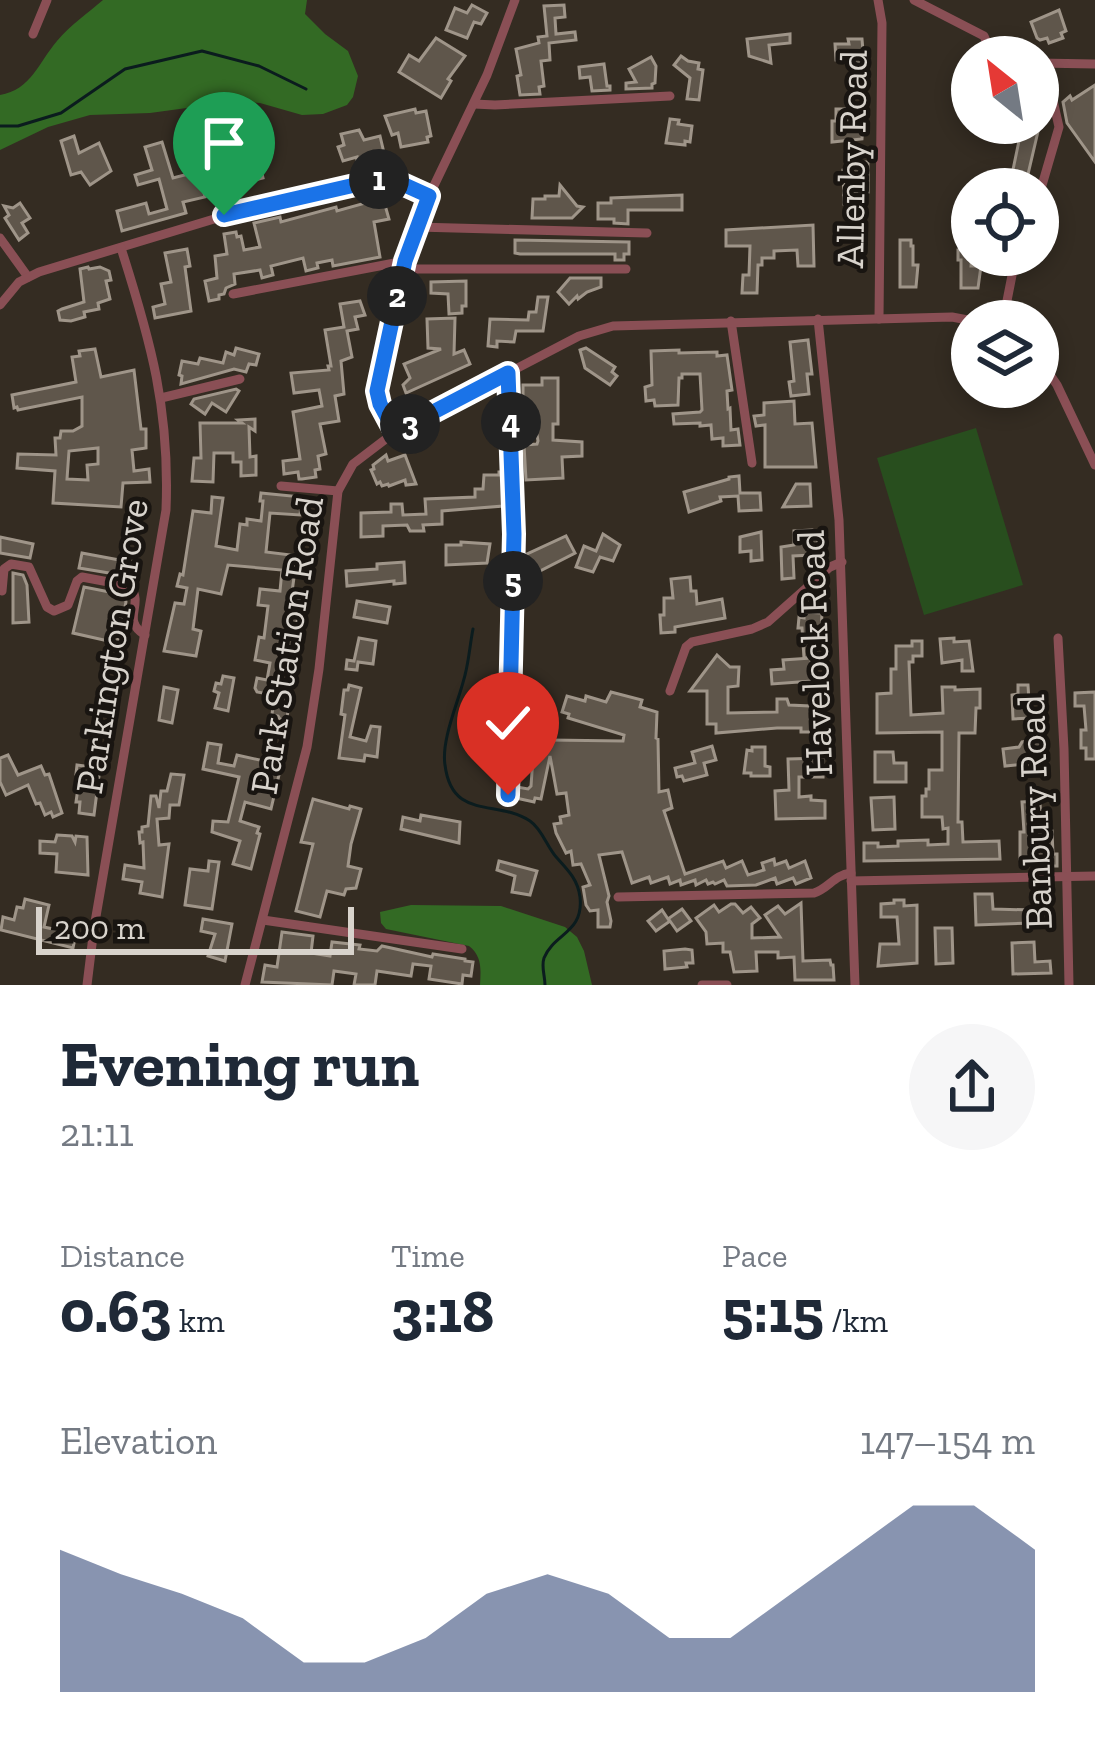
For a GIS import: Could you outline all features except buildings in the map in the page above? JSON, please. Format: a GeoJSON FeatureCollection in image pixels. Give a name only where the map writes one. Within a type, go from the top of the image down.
{"type":"FeatureCollection","features":[{"type":"Feature","properties":{"kind":"street"},"geometry":{"type":"LineString","coordinates":[[33,34],[47,0]]}},
{"type":"Feature","properties":{"kind":"street"},"geometry":{"type":"LineString","coordinates":[[395,432],[377,391],[404,265],[429,196],[488,75],[515,0]]}},
{"type":"Feature","properties":{"kind":"street","name":"Allenby Road"},"geometry":{"type":"LineString","coordinates":[[878,0],[882,23],[879,319]]}},
{"type":"Feature","properties":{"kind":"street"},"geometry":{"type":"LineString","coordinates":[[914,0],[983,36]]}},
{"type":"Feature","properties":{"kind":"street"},"geometry":{"type":"LineString","coordinates":[[1059,63],[1095,64]]}},
{"type":"Feature","properties":{"kind":"street"},"geometry":{"type":"LineString","coordinates":[[474,104],[670,96]]}},
{"type":"Feature","properties":{"kind":"street"},"geometry":{"type":"LineString","coordinates":[[0,305],[28,277],[224,215],[381,179],[429,196]]}},
{"type":"Feature","properties":{"kind":"street"},"geometry":{"type":"LineString","coordinates":[[417,227],[646,233]]}},
{"type":"Feature","properties":{"kind":"street"},"geometry":{"type":"LineString","coordinates":[[0,238],[28,277]]}},
{"type":"Feature","properties":{"kind":"street","name":"Parkington Grove"},"geometry":{"type":"LineString","coordinates":[[87,985],[166,510],[161,398],[150,340],[121,248]]}},
{"type":"Feature","properties":{"kind":"street"},"geometry":{"type":"LineString","coordinates":[[232,294],[404,265],[626,269]]}},
{"type":"Feature","properties":{"kind":"street","name":"Park Station Road"},"geometry":{"type":"LineString","coordinates":[[245,985],[307,746],[338,491],[352,464],[395,432],[602,327],[951,317]]}},
{"type":"Feature","properties":{"kind":"street","name":"Havelock Road"},"geometry":{"type":"LineString","coordinates":[[818,320],[842,562],[855,985]]}},
{"type":"Feature","properties":{"kind":"street"},"geometry":{"type":"LineString","coordinates":[[730,321],[752,463]]}},
{"type":"Feature","properties":{"kind":"street"},"geometry":{"type":"LineString","coordinates":[[508,373],[514,534],[508,795]]}},
{"type":"Feature","properties":{"kind":"street"},"geometry":{"type":"LineString","coordinates":[[161,398],[240,379]]}},
{"type":"Feature","properties":{"kind":"street"},"geometry":{"type":"LineString","coordinates":[[1059,389],[1095,465]]}},
{"type":"Feature","properties":{"kind":"street"},"geometry":{"type":"LineString","coordinates":[[281,486],[338,491]]}},
{"type":"Feature","properties":{"kind":"street"},"geometry":{"type":"LineString","coordinates":[[670,691],[692,642],[768,622],[830,567],[842,562]]}},
{"type":"Feature","properties":{"kind":"street"},"geometry":{"type":"LineString","coordinates":[[2,592],[4,569],[11,563],[29,567],[47,607],[54,611],[68,605],[82,577],[130,586],[136,598],[134,626],[145,635]]}},
{"type":"Feature","properties":{"kind":"street","name":"Banbury Road"},"geometry":{"type":"LineString","coordinates":[[1058,638],[1069,985]]}},
{"type":"Feature","properties":{"kind":"street"},"geometry":{"type":"LineString","coordinates":[[618,897],[814,893],[835,877],[1095,875]]}},
{"type":"Feature","properties":{"kind":"street"},"geometry":{"type":"LineString","coordinates":[[263,920],[462,949]]}},
{"type":"Feature","properties":{"kind":"street"},"geometry":{"type":"LineString","coordinates":[[702,985],[728,985]]}},
{"type":"Feature","properties":{"kind":"green space"},"geometry":{"type":"Polygon","coordinates":[[[103,0],[307,0],[305,14],[348,51],[358,76],[353,97],[347,105],[323,114],[302,115],[238,101],[150,113],[90,115],[48,127],[0,150],[0,95],[27,81],[62,35],[103,0]]]}},
{"type":"Feature","properties":{"kind":"green space"},"geometry":{"type":"Polygon","coordinates":[[[976,428],[1023,585],[924,615],[877,458],[976,428]]]}},
{"type":"Feature","properties":{"kind":"green space"},"geometry":{"type":"Polygon","coordinates":[[[411,905],[501,906],[565,927],[584,951],[592,985],[480,985],[478,959],[469,946],[386,929],[381,923],[380,912],[411,905]]]}},
{"type":"Feature","properties":{"kind":"waterway"},"geometry":{"type":"LineString","coordinates":[[0,126],[18,126],[61,113],[125,69],[202,51],[259,66],[306,89]]}},
{"type":"Feature","properties":{"kind":"waterway"},"geometry":{"type":"LineString","coordinates":[[473,629],[448,732],[445,765],[449,783],[466,802],[534,824],[577,885],[580,909],[573,926],[544,958],[545,985]]}},
{"type":"Feature","properties":{"kind":"route"},"geometry":{"type":"LineString","coordinates":[[224,215],[381,179],[429,196],[405,261],[377,391],[395,432],[508,373],[514,534],[508,795]]}}]}
